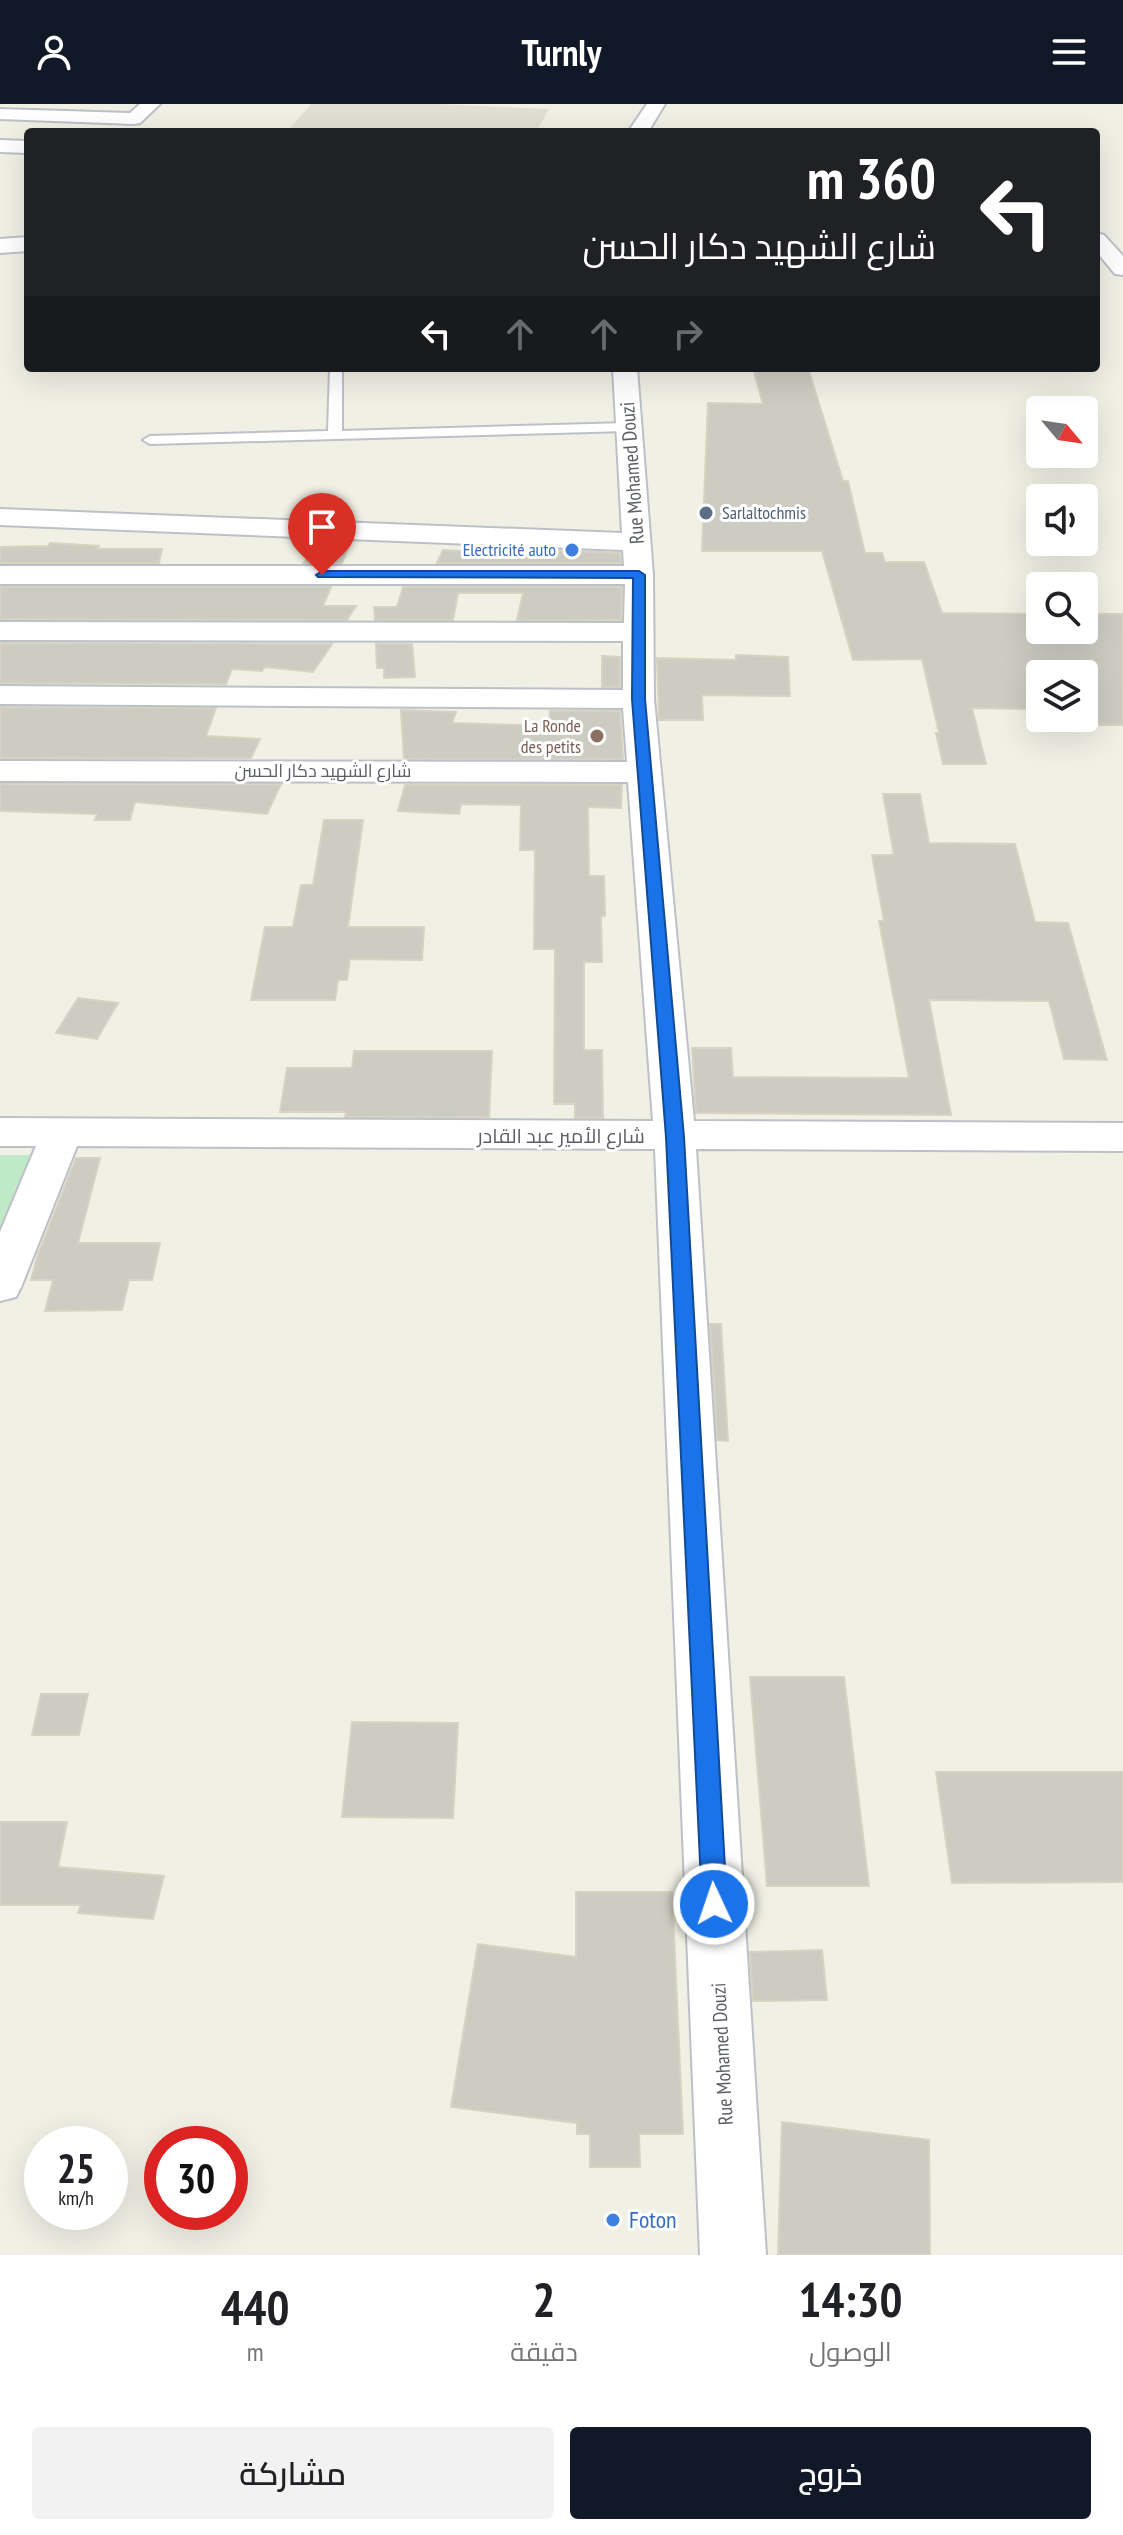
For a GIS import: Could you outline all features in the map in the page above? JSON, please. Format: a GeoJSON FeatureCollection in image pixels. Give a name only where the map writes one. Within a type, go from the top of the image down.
{"type":"FeatureCollection","features":[{"type":"Feature","properties":{"kind":"street"},"geometry":{"type":"LineString","coordinates":[[0,114],[131,119],[151,104]]}},
{"type":"Feature","properties":{"kind":"street"},"geometry":{"type":"LineString","coordinates":[[641,128],[656,104]]}},
{"type":"Feature","properties":{"kind":"street"},"geometry":{"type":"LineString","coordinates":[[0,146],[24,147]]}},
{"type":"Feature","properties":{"kind":"street"},"geometry":{"type":"LineString","coordinates":[[1100,239],[1123,241]]}},
{"type":"Feature","properties":{"kind":"street"},"geometry":{"type":"LineString","coordinates":[[1100,242],[1123,269]]}},
{"type":"Feature","properties":{"kind":"street"},"geometry":{"type":"LineString","coordinates":[[0,246],[24,244]]}},
{"type":"Feature","properties":{"kind":"street"},"geometry":{"type":"LineString","coordinates":[[1100,275],[1123,276]]}},
{"type":"Feature","properties":{"kind":"street","name":"Rue Mohamed Douzi"},"geometry":{"type":"LineString","coordinates":[[625,372],[638,558],[638,699],[675,1137],[733,2255]]}},
{"type":"Feature","properties":{"kind":"street"},"geometry":{"type":"LineString","coordinates":[[0,517],[638,558]]}},
{"type":"Feature","properties":{"kind":"street"},"geometry":{"type":"LineString","coordinates":[[0,575],[638,558]]}},
{"type":"Feature","properties":{"kind":"street"},"geometry":{"type":"LineString","coordinates":[[37,575],[5,631],[342,664],[638,699]]}},
{"type":"Feature","properties":{"kind":"street"},"geometry":{"type":"LineString","coordinates":[[0,695],[342,664],[638,632]]}},
{"type":"Feature","properties":{"kind":"street","name":"شارع الشهيد دكار الحسن"},"geometry":{"type":"LineString","coordinates":[[0,771],[646,772]]}},
{"type":"Feature","properties":{"kind":"street","name":"شارع الأمير عبد القادر"},"geometry":{"type":"LineString","coordinates":[[0,1132],[1123,1137]]}},
{"type":"Feature","properties":{"kind":"street"},"geometry":{"type":"LineString","coordinates":[[0,1285],[62,1132]]}},
{"type":"Feature","properties":{"kind":"lane"},"geometry":{"type":"LineString","coordinates":[[335,436],[336,372]]}},
{"type":"Feature","properties":{"kind":"lane"},"geometry":{"type":"LineString","coordinates":[[150,440],[628,427]]}},
{"type":"Feature","properties":{"kind":"shaded area"},"geometry":{"type":"Polygon","coordinates":[[[311,104],[438,104],[549,109],[538,128],[290,128],[311,104]]]}},
{"type":"Feature","properties":{"kind":"green space"},"geometry":{"type":"Polygon","coordinates":[[[0,1155],[35,1155],[0,1237],[0,1155]]]}},
{"type":"Feature","properties":{"kind":"building"},"geometry":{"type":"Polygon","coordinates":[[[754,372],[809,372],[843,481],[848,481],[865,553],[882,553],[885,562],[924,562],[942,613],[1026,614],[1026,644],[1098,644],[1098,614],[1123,614],[1123,725],[1098,725],[1098,660],[1026,660],[1026,709],[972,708],[986,764],[943,764],[922,659],[853,660],[822,551],[702,551],[708,403],[763,404],[754,372]]]}},
{"type":"Feature","properties":{"kind":"building"},"geometry":{"type":"Polygon","coordinates":[[[50,543],[99,546],[97,549],[162,549],[159,563],[0,563],[0,547],[48,546],[50,543]]]}},
{"type":"Feature","properties":{"kind":"building"},"geometry":{"type":"Polygon","coordinates":[[[313,544],[349,546],[342,563],[304,563],[313,544]]]}},
{"type":"Feature","properties":{"kind":"building"},"geometry":{"type":"Polygon","coordinates":[[[504,548],[620,553],[621,563],[437,563],[443,550],[504,554],[504,548]]]}},
{"type":"Feature","properties":{"kind":"building"},"geometry":{"type":"Polygon","coordinates":[[[0,587],[331,587],[323,606],[356,606],[347,620],[0,619],[0,587]]]}},
{"type":"Feature","properties":{"kind":"building"},"geometry":{"type":"Polygon","coordinates":[[[403,587],[622,587],[621,620],[517,620],[523,593],[458,593],[453,620],[375,620],[374,607],[397,607],[403,587]]]}},
{"type":"Feature","properties":{"kind":"building"},"geometry":{"type":"Polygon","coordinates":[[[0,643],[332,644],[313,672],[265,667],[262,671],[232,669],[226,684],[0,683],[0,643]]]}},
{"type":"Feature","properties":{"kind":"building"},"geometry":{"type":"Polygon","coordinates":[[[376,644],[412,644],[415,677],[384,678],[384,668],[377,668],[376,644]]]}},
{"type":"Feature","properties":{"kind":"building"},"geometry":{"type":"Polygon","coordinates":[[[736,655],[788,657],[790,696],[702,695],[703,720],[659,720],[657,658],[736,660],[736,655]]]}},
{"type":"Feature","properties":{"kind":"building"},"geometry":{"type":"Polygon","coordinates":[[[602,656],[620,657],[620,687],[602,687],[602,656]]]}},
{"type":"Feature","properties":{"kind":"building"},"geometry":{"type":"Polygon","coordinates":[[[0,707],[216,708],[206,736],[260,739],[251,758],[0,758],[0,707]]]}},
{"type":"Feature","properties":{"kind":"building"},"geometry":{"type":"Polygon","coordinates":[[[401,710],[456,712],[452,723],[549,726],[550,711],[620,711],[623,759],[404,759],[401,710]]]}},
{"type":"Feature","properties":{"kind":"building"},"geometry":{"type":"Polygon","coordinates":[[[0,784],[281,784],[267,814],[135,802],[130,820],[95,820],[97,814],[0,811],[0,784]]]}},
{"type":"Feature","properties":{"kind":"building"},"geometry":{"type":"Polygon","coordinates":[[[405,785],[622,785],[621,808],[588,807],[589,876],[604,876],[605,916],[601,916],[602,962],[584,962],[584,1050],[602,1050],[603,1118],[575,1118],[575,1104],[554,1104],[555,949],[534,949],[535,850],[520,850],[521,805],[461,804],[459,814],[398,811],[405,785]]]}},
{"type":"Feature","properties":{"kind":"building"},"geometry":{"type":"Polygon","coordinates":[[[883,794],[920,794],[929,843],[1015,844],[1035,922],[1068,923],[1107,1060],[1064,1059],[1049,1001],[929,1000],[951,1115],[696,1113],[692,1048],[731,1048],[733,1077],[909,1078],[879,921],[884,921],[872,855],[894,855],[883,794]]]}},
{"type":"Feature","properties":{"kind":"building"},"geometry":{"type":"Polygon","coordinates":[[[324,820],[363,820],[348,927],[424,927],[422,960],[350,959],[347,980],[338,980],[335,1000],[251,1000],[265,927],[293,927],[301,885],[313,885],[324,820]]]}},
{"type":"Feature","properties":{"kind":"building"},"geometry":{"type":"Polygon","coordinates":[[[78,998],[118,1003],[97,1039],[56,1033],[78,998]]]}},
{"type":"Feature","properties":{"kind":"building"},"geometry":{"type":"Polygon","coordinates":[[[354,1051],[492,1051],[489,1117],[345,1117],[346,1112],[280,1112],[287,1068],[352,1068],[354,1051]]]}},
{"type":"Feature","properties":{"kind":"building"},"geometry":{"type":"Polygon","coordinates":[[[76,1158],[100,1158],[78,1243],[160,1243],[152,1280],[129,1280],[122,1310],[45,1311],[53,1280],[31,1280],[38,1254],[76,1158]]]}},
{"type":"Feature","properties":{"kind":"building"},"geometry":{"type":"Polygon","coordinates":[[[710,1324],[721,1324],[728,1441],[717,1440],[710,1324]]]}},
{"type":"Feature","properties":{"kind":"building"},"geometry":{"type":"Polygon","coordinates":[[[750,1677],[844,1677],[869,1886],[767,1886],[750,1677]]]}},
{"type":"Feature","properties":{"kind":"building"},"geometry":{"type":"Polygon","coordinates":[[[41,1694],[88,1694],[79,1735],[32,1735],[41,1694]]]}},
{"type":"Feature","properties":{"kind":"building"},"geometry":{"type":"Polygon","coordinates":[[[352,1722],[458,1723],[453,1818],[342,1817],[352,1722]]]}},
{"type":"Feature","properties":{"kind":"building"},"geometry":{"type":"Polygon","coordinates":[[[936,1772],[1123,1772],[1123,1882],[952,1883],[936,1772]]]}},
{"type":"Feature","properties":{"kind":"building"},"geometry":{"type":"Polygon","coordinates":[[[0,1822],[67,1822],[58,1867],[164,1876],[153,1919],[78,1913],[81,1905],[0,1905],[0,1822]]]}},
{"type":"Feature","properties":{"kind":"building"},"geometry":{"type":"Polygon","coordinates":[[[576,1892],[672,1892],[683,2134],[639,2134],[640,2167],[590,2167],[590,2134],[577,2134],[577,2123],[451,2107],[478,1944],[576,1957],[576,1892]]]}},
{"type":"Feature","properties":{"kind":"building"},"geometry":{"type":"Polygon","coordinates":[[[822,1950],[827,2000],[753,2001],[750,1952],[822,1950]]]}},
{"type":"Feature","properties":{"kind":"building"},"geometry":{"type":"Polygon","coordinates":[[[782,2122],[929,2140],[930,2255],[778,2255],[782,2122]]]}},
{"type":"Feature","properties":{"kind":"place","name":"Sarlaltochmis"},"geometry":{"type":"Point","coordinates":[706,513]}},
{"type":"Feature","properties":{"kind":"place","name":"Electricité auto"},"geometry":{"type":"Point","coordinates":[572,550]}},
{"type":"Feature","properties":{"kind":"place","name":"La Ronde des petits"},"geometry":{"type":"Point","coordinates":[597,736]}},
{"type":"Feature","properties":{"kind":"place","name":"Foton"},"geometry":{"type":"Point","coordinates":[613,2220]}},
{"type":"Feature","properties":{"kind":"route"},"geometry":{"type":"LineString","coordinates":[[322,575],[639,575],[638,699],[675,1137],[714,1904]]}}]}
